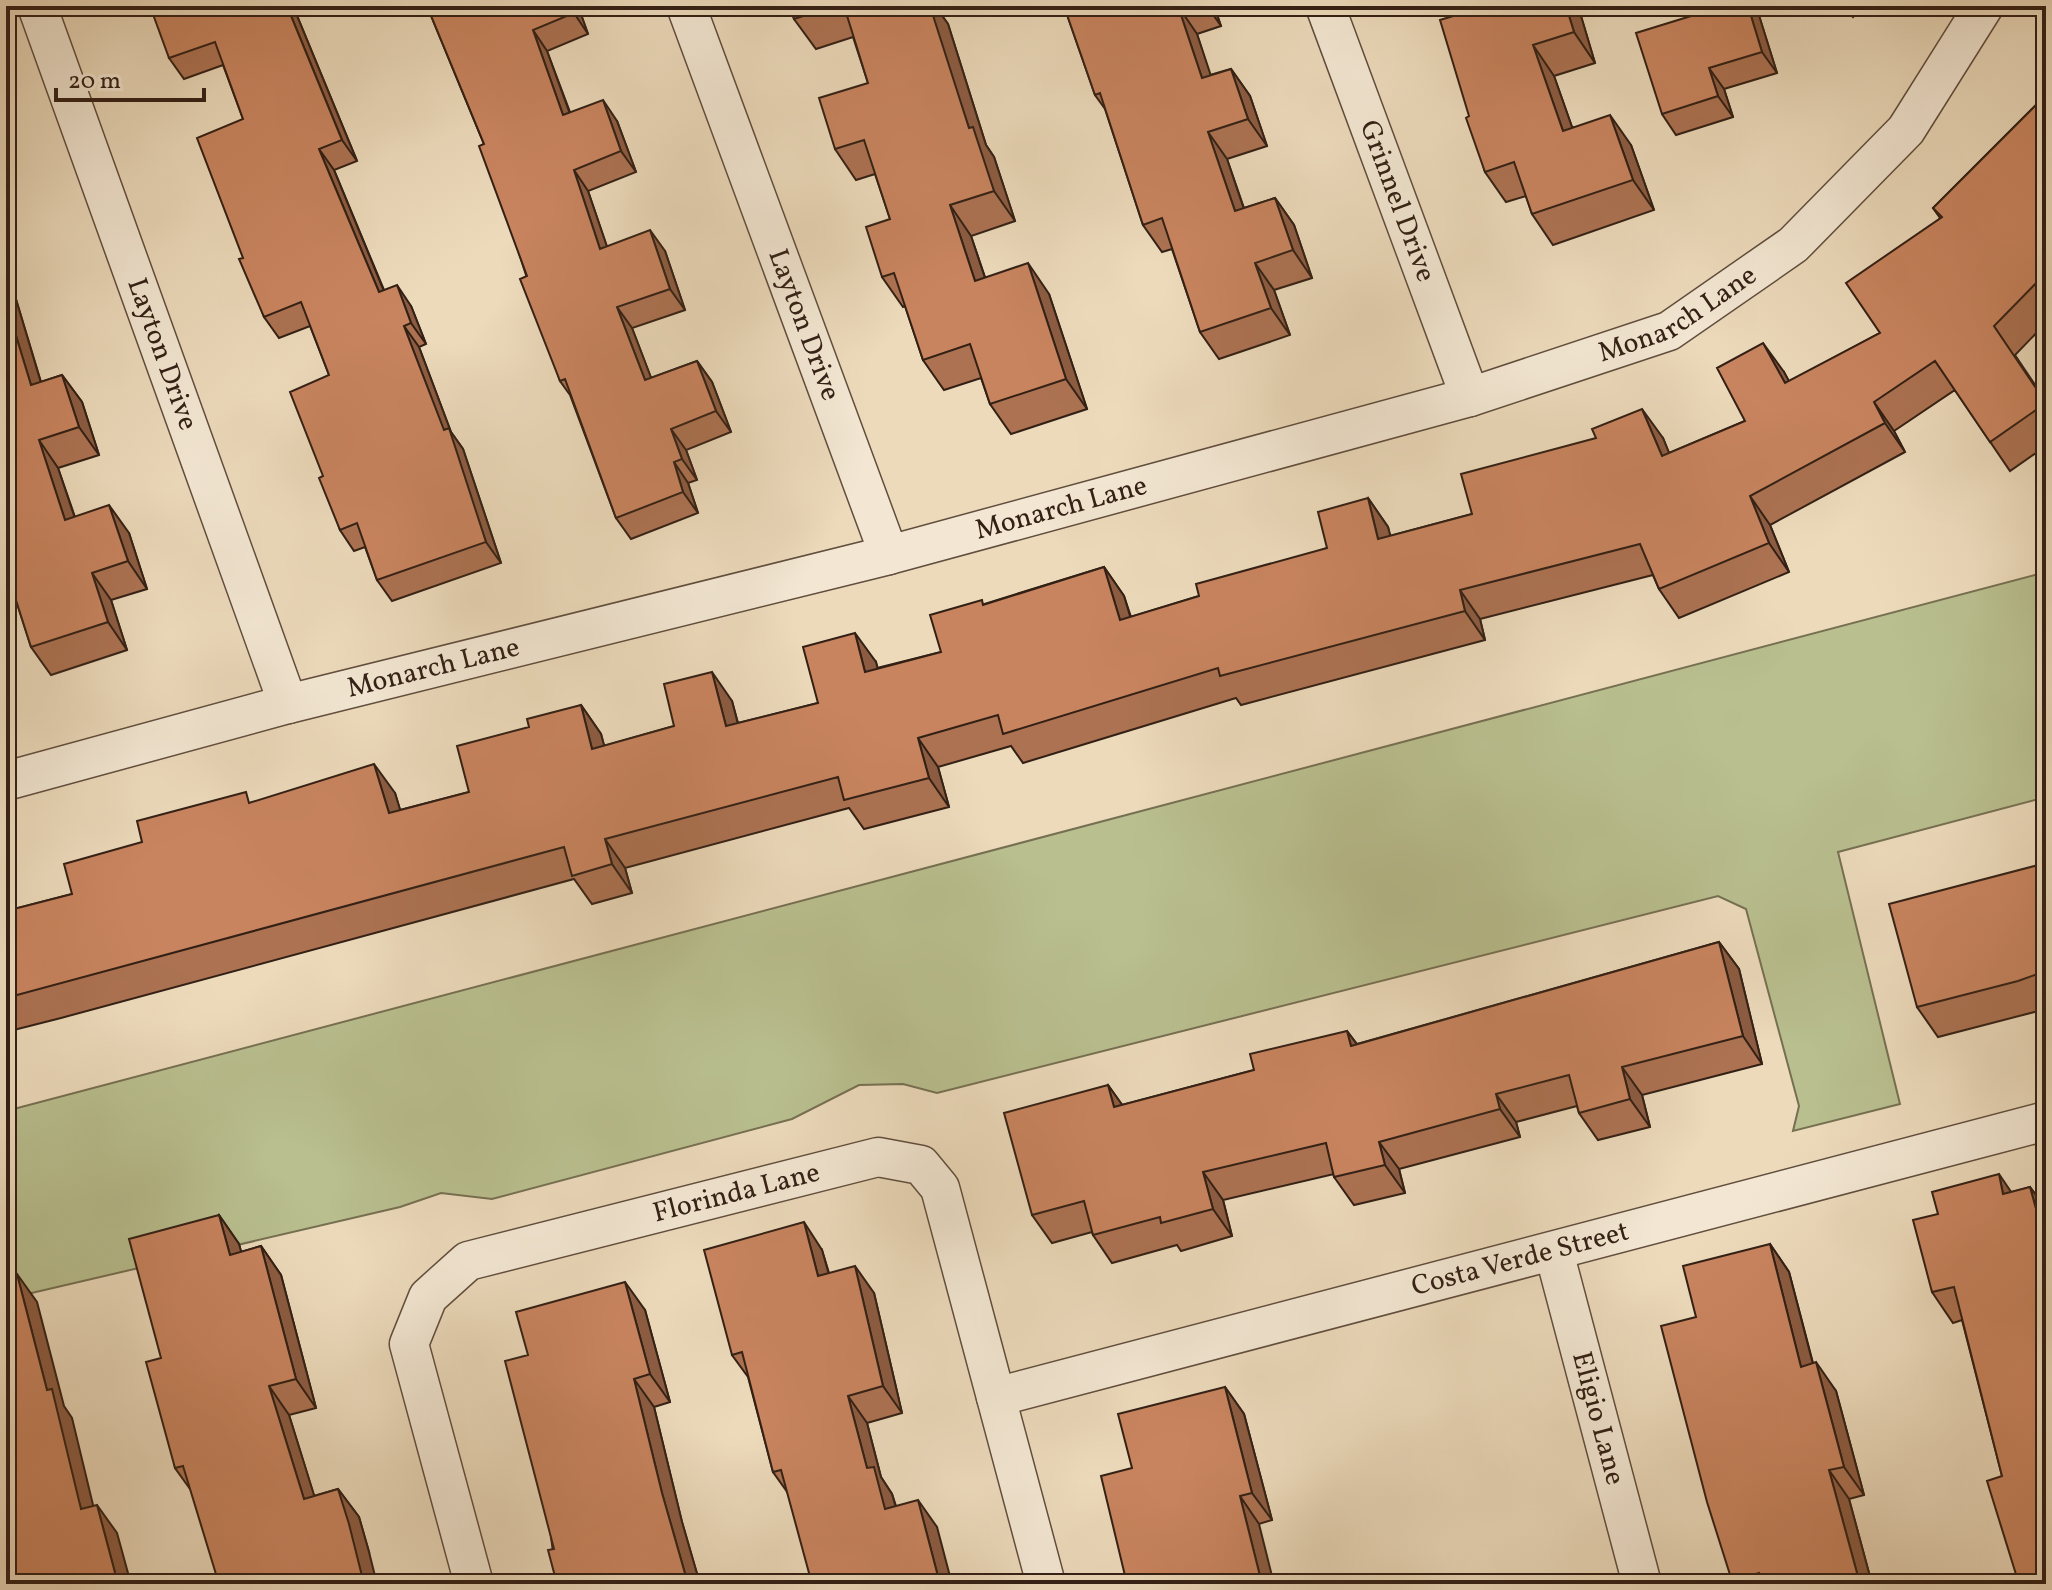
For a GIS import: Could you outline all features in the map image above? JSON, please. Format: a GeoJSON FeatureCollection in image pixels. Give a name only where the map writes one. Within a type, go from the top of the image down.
{"type":"FeatureCollection","features":[{"type":"Feature","properties":{"kind":"street","name":"Layton Drive"},"geometry":{"type":"LineString","coordinates":[[37,6],[288,704]]}},
{"type":"Feature","properties":{"kind":"street","name":"Layton Drive"},"geometry":{"type":"LineString","coordinates":[[686,6],[889,555]]}},
{"type":"Feature","properties":{"kind":"street","name":"Grinnel Drive"},"geometry":{"type":"LineString","coordinates":[[1325,6],[1470,397]]}},
{"type":"Feature","properties":{"kind":"street","name":"Monarch Lane"},"geometry":{"type":"LineString","coordinates":[[6,781],[288,704],[889,555],[1470,397],[1669,331],[1793,245],[1906,130],[1984,6]]}},
{"type":"Feature","properties":{"kind":"street","name":"Costa Verde Street"},"geometry":{"type":"LineString","coordinates":[[996,1397],[2046,1121]]}},
{"type":"Feature","properties":{"kind":"street","name":"Florinda Lane"},"geometry":{"type":"LineString","coordinates":[[474,1584],[409,1344],[428,1297],[468,1261],[878,1157],[921,1165],[940,1188],[1046,1584]]}},
{"type":"Feature","properties":{"kind":"street","name":"Eligio Lane"},"geometry":{"type":"LineString","coordinates":[[1554,1252],[1642,1584]]}},
{"type":"Feature","properties":{"kind":"green space"},"geometry":{"type":"Polygon","coordinates":[[[2046,572],[2046,797],[1838,852],[1900,1104],[1793,1131],[1799,1106],[1746,909],[1718,896],[937,1093],[903,1084],[859,1085],[792,1119],[492,1199],[441,1193],[400,1207],[6,1299],[6,1111],[2046,572]]]}},
{"type":"Feature","properties":{"kind":"building"},"geometry":{"type":"Polygon","coordinates":[[[150,6],[287,6],[342,140],[319,149],[379,292],[397,285],[411,323],[404,326],[444,430],[449,428],[486,542],[377,580],[357,523],[340,530],[319,478],[323,476],[290,392],[329,375],[301,302],[264,317],[239,259],[243,258],[197,138],[243,119],[215,42],[169,58],[150,6]]]}},
{"type":"Feature","properties":{"kind":"building"},"geometry":{"type":"Polygon","coordinates":[[[427,6],[571,6],[574,13],[533,30],[563,115],[603,100],[621,151],[574,170],[600,249],[650,230],[670,289],[617,307],[645,380],[697,361],[716,411],[671,429],[682,459],[674,462],[683,492],[616,518],[565,379],[560,381],[520,279],[527,276],[479,146],[484,144],[427,6]]]}},
{"type":"Feature","properties":{"kind":"building"},"geometry":{"type":"Polygon","coordinates":[[[790,6],[834,6],[794,19],[790,6]]]}},
{"type":"Feature","properties":{"kind":"building"},"geometry":{"type":"Polygon","coordinates":[[[844,6],[930,6],[969,128],[973,127],[994,191],[950,205],[975,281],[1028,263],[1066,379],[990,404],[970,344],[923,360],[894,273],[882,277],[866,227],[890,219],[864,140],[835,149],[819,98],[868,83],[844,6]]]}},
{"type":"Feature","properties":{"kind":"building"},"geometry":{"type":"Polygon","coordinates":[[[1064,6],[1178,6],[1202,78],[1231,69],[1248,119],[1208,132],[1235,211],[1275,198],[1293,250],[1255,263],[1271,308],[1200,332],[1162,218],[1143,225],[1100,93],[1095,95],[1064,6]]]}},
{"type":"Feature","properties":{"kind":"building"},"geometry":{"type":"Polygon","coordinates":[[[1472,6],[1566,6],[1574,32],[1533,45],[1563,131],[1610,115],[1633,180],[1532,214],[1514,162],[1485,172],[1466,118],[1469,116],[1440,20],[1473,10],[1472,6]]]}},
{"type":"Feature","properties":{"kind":"building"},"geometry":{"type":"Polygon","coordinates":[[[1688,6],[1748,6],[1762,52],[1709,68],[1718,96],[1662,114],[1636,33],[1691,16],[1688,6]]]}},
{"type":"Feature","properties":{"kind":"building"},"geometry":{"type":"Polygon","coordinates":[[[2046,95],[2046,273],[1994,326],[2046,403],[1990,442],[1935,361],[1874,402],[1885,423],[1750,496],[1769,543],[1659,589],[1640,544],[1460,590],[1465,611],[1220,676],[1218,668],[1003,734],[998,715],[918,738],[929,778],[844,800],[838,777],[605,839],[612,864],[572,876],[564,847],[6,998],[6,911],[72,894],[64,864],[142,842],[137,821],[246,792],[249,803],[374,764],[389,813],[469,792],[457,746],[529,727],[527,719],[581,705],[592,749],[674,726],[664,684],[712,672],[726,726],[818,703],[803,647],[855,633],[865,672],[941,652],[930,615],[982,600],[983,605],[1104,567],[1120,620],[1199,596],[1196,584],[1327,548],[1318,512],[1368,498],[1378,539],[1472,514],[1461,474],[1596,438],[1592,429],[1642,409],[1662,456],[1745,421],[1717,368],[1763,343],[1785,383],[1880,333],[1846,283],[1942,217],[1933,208],[2046,95]]]}},
{"type":"Feature","properties":{"kind":"building"},"geometry":{"type":"Polygon","coordinates":[[[6,303],[31,385],[62,375],[79,427],[39,440],[65,520],[109,505],[128,561],[92,573],[108,622],[31,647],[6,569],[6,303]]]}},
{"type":"Feature","properties":{"kind":"building"},"geometry":{"type":"Polygon","coordinates":[[[2046,863],[2046,971],[1917,1007],[1889,904],[2046,863]]]}},
{"type":"Feature","properties":{"kind":"building"},"geometry":{"type":"Polygon","coordinates":[[[1719,942],[1743,1036],[1622,1067],[1630,1099],[1579,1113],[1569,1075],[1496,1094],[1500,1109],[1379,1142],[1385,1165],[1334,1177],[1326,1143],[1203,1172],[1213,1209],[1161,1223],[1160,1217],[1093,1235],[1084,1201],[1032,1215],[1004,1113],[1108,1085],[1114,1107],[1254,1070],[1250,1054],[1347,1031],[1351,1046],[1719,942]]]}},
{"type":"Feature","properties":{"kind":"building"},"geometry":{"type":"Polygon","coordinates":[[[1999,1174],[2003,1194],[2030,1187],[2041,1227],[2046,1226],[2046,1584],[2019,1584],[1987,1481],[2002,1476],[1954,1287],[1932,1292],[1913,1220],[1938,1214],[1932,1192],[1999,1174]]]}},
{"type":"Feature","properties":{"kind":"building"},"geometry":{"type":"Polygon","coordinates":[[[219,1215],[230,1255],[261,1246],[296,1379],[269,1386],[304,1499],[338,1489],[364,1584],[219,1584],[183,1466],[175,1468],[146,1362],[161,1358],[129,1239],[219,1215]]]}},
{"type":"Feature","properties":{"kind":"building"},"geometry":{"type":"Polygon","coordinates":[[[804,1222],[818,1276],[855,1266],[883,1386],[848,1396],[867,1468],[874,1467],[885,1509],[918,1500],[940,1584],[812,1584],[781,1470],[773,1472],[742,1352],[732,1355],[704,1250],[804,1222]]]}},
{"type":"Feature","properties":{"kind":"building"},"geometry":{"type":"Polygon","coordinates":[[[1770,1244],[1801,1367],[1816,1362],[1844,1467],[1829,1470],[1860,1584],[1762,1584],[1759,1573],[1732,1581],[1707,1502],[1661,1326],[1696,1317],[1683,1266],[1770,1244]]]}},
{"type":"Feature","properties":{"kind":"building"},"geometry":{"type":"Polygon","coordinates":[[[17,1274],[47,1390],[52,1389],[81,1509],[97,1505],[118,1584],[6,1584],[6,1277],[17,1274]]]}},
{"type":"Feature","properties":{"kind":"building"},"geometry":{"type":"Polygon","coordinates":[[[625,1282],[650,1374],[634,1379],[688,1584],[557,1584],[548,1550],[554,1549],[505,1361],[528,1355],[516,1312],[625,1282]]]}},
{"type":"Feature","properties":{"kind":"building"},"geometry":{"type":"Polygon","coordinates":[[[1225,1387],[1252,1493],[1240,1496],[1262,1584],[1127,1584],[1101,1476],[1132,1468],[1118,1414],[1225,1387]]]}}]}
